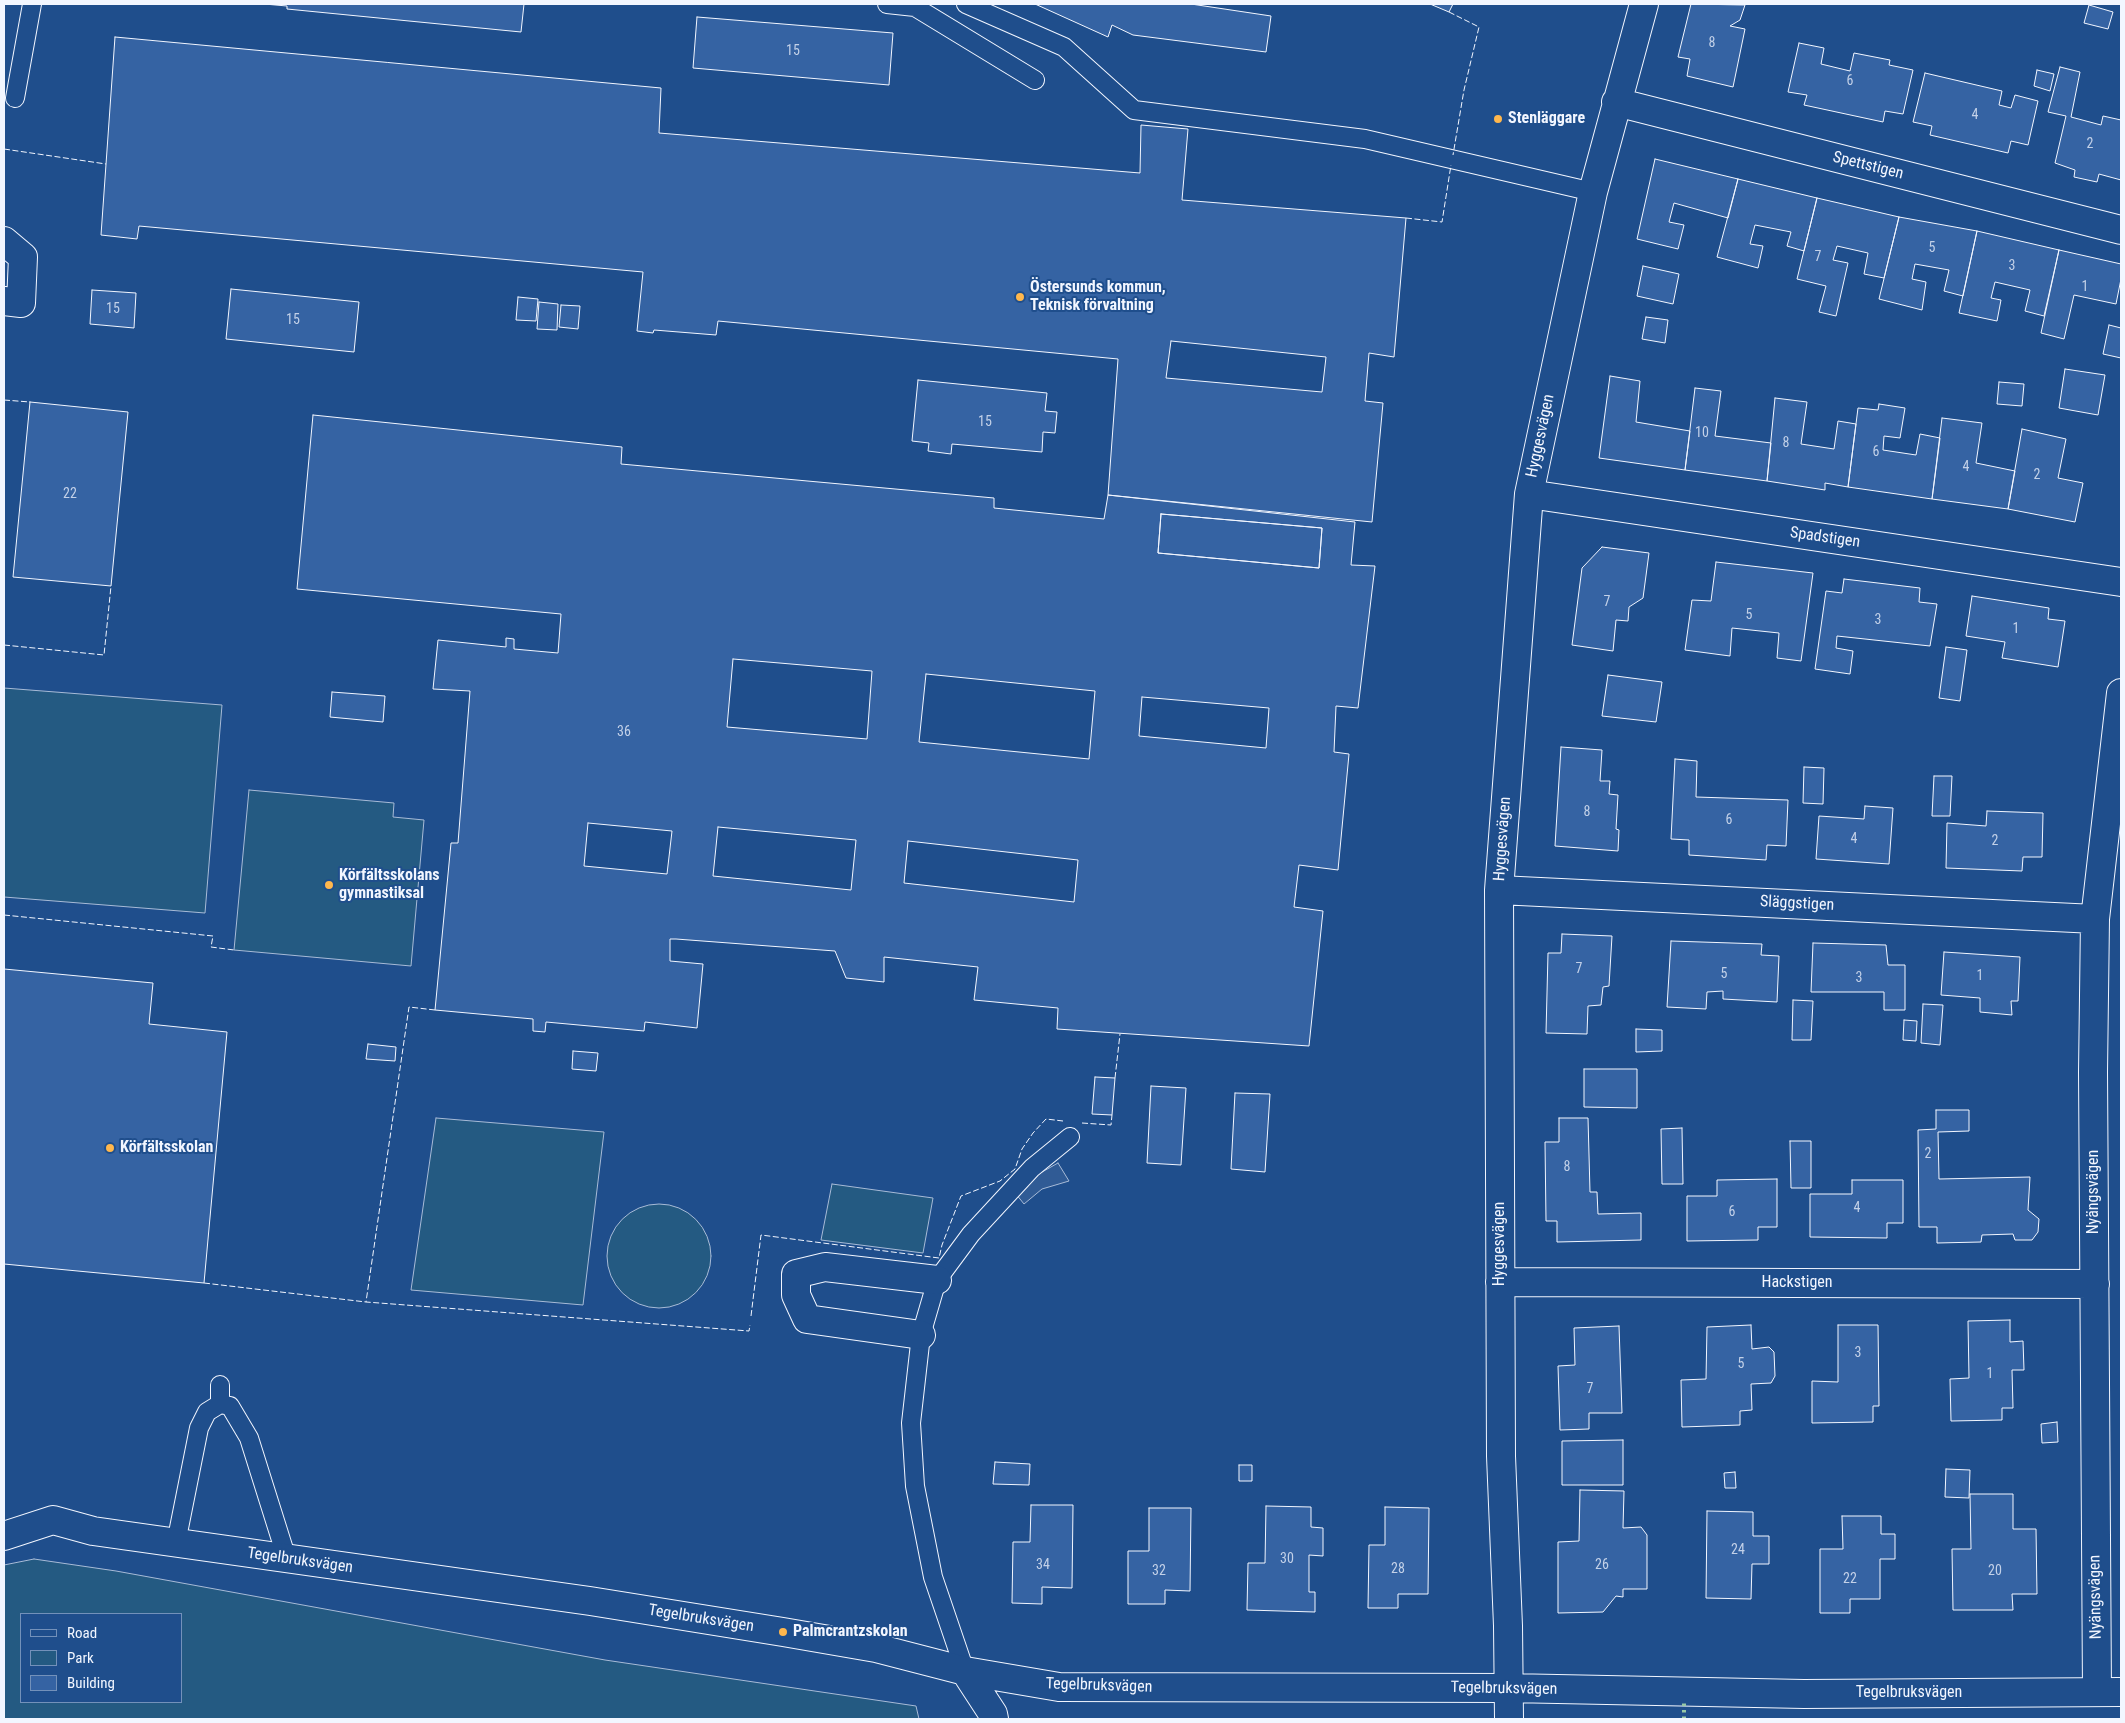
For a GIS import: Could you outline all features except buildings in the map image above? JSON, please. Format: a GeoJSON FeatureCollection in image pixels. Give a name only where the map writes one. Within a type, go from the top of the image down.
{"type":"FeatureCollection","features":[{"type":"Feature","properties":{"kind":"street","name":"Hyggesvägen"},"geometry":{"type":"LineString","coordinates":[[1509,1719],[1508,1626],[1501,1456],[1499,890],[1529,494],[1593,192],[1644,4]]}},
{"type":"Feature","properties":{"kind":"street","name":"Spettstigen"},"geometry":{"type":"LineString","coordinates":[[1616,102],[2121,230]]}},
{"type":"Feature","properties":{"kind":"street"},"geometry":{"type":"LineString","coordinates":[[4,242],[23,257],[21,303],[4,301]]}},
{"type":"Feature","properties":{"kind":"street","name":"Spadstigen"},"geometry":{"type":"LineString","coordinates":[[1529,494],[2121,582]]}},
{"type":"Feature","properties":{"kind":"street","name":"Nyängsvägen"},"geometry":{"type":"LineString","coordinates":[[2109,1692],[2095,1284],[2093,1072],[2095,919],[2121,692]]}},
{"type":"Feature","properties":{"kind":"street","name":"Släggstigen"},"geometry":{"type":"LineString","coordinates":[[1499,890],[2095,919]]}},
{"type":"Feature","properties":{"kind":"street"},"geometry":{"type":"LineString","coordinates":[[921,1336],[807,1319],[796,1295],[796,1274],[825,1267],[937,1280]]}},
{"type":"Feature","properties":{"kind":"street","name":"Hackstigen"},"geometry":{"type":"LineString","coordinates":[[1500,1282],[2095,1284]]}},
{"type":"Feature","properties":{"kind":"street","name":"Tegelbruksvägen"},"geometry":{"type":"LineString","coordinates":[[4,1536],[53,1520],[93,1531],[590,1602],[783,1632],[876,1648],[965,1671],[1059,1688],[1508,1688],[1804,1694],[2109,1692]]}},
{"type":"Feature","properties":{"kind":"street"},"geometry":{"type":"LineString","coordinates":[[965,1671],[993,1714],[994,1719]]}},
{"type":"Feature","properties":{"kind":"lane"},"geometry":{"type":"LineString","coordinates":[[15,98],[32,4]]}},
{"type":"Feature","properties":{"kind":"lane"},"geometry":{"type":"LineString","coordinates":[[887,4],[915,8],[1035,80]]}},
{"type":"Feature","properties":{"kind":"lane"},"geometry":{"type":"LineString","coordinates":[[966,4],[1064,47],[1134,110],[1365,139],[1593,192]]}},
{"type":"Feature","properties":{"kind":"lane"},"geometry":{"type":"LineString","coordinates":[[965,1671],[933,1577],[915,1486],[911,1423],[921,1336],[937,1280],[971,1234],[1032,1168],[1070,1137]]}},
{"type":"Feature","properties":{"kind":"lane"},"geometry":{"type":"LineString","coordinates":[[220,1385],[220,1404]]}},
{"type":"Feature","properties":{"kind":"lane"},"geometry":{"type":"LineString","coordinates":[[176,1542],[199,1428],[207,1412],[220,1404],[230,1406],[249,1438],[286,1559]]}},
{"type":"Feature","properties":{"kind":"green space"},"geometry":{"type":"Polygon","coordinates":[[[4,688],[222,705],[205,913],[4,897],[4,688]]]}},
{"type":"Feature","properties":{"kind":"green space","name":"Körfältsskolans gymnastiksal"},"geometry":{"type":"Polygon","coordinates":[[[249,790],[394,803],[393,817],[424,820],[411,966],[234,950],[249,790]]]}},
{"type":"Feature","properties":{"kind":"green space"},"geometry":{"type":"Polygon","coordinates":[[[436,1118],[604,1132],[583,1305],[411,1290],[436,1118]]]}},
{"type":"Feature","properties":{"kind":"green space"},"geometry":{"type":"Polygon","coordinates":[[[832,1184],[933,1198],[923,1253],[821,1240],[832,1184]]]}},
{"type":"Feature","properties":{"kind":"green space"},"geometry":{"type":"Polygon","coordinates":[[[659,1204],[679,1208],[688,1213],[702,1227],[707,1236],[711,1256],[707,1276],[702,1285],[688,1299],[679,1304],[659,1308],[639,1304],[630,1299],[616,1285],[611,1276],[607,1256],[611,1236],[616,1227],[630,1213],[639,1208],[659,1204]]]}},
{"type":"Feature","properties":{"kind":"green space"},"geometry":{"type":"Polygon","coordinates":[[[34,1559],[116,1571],[605,1660],[916,1706],[919,1719],[4,1719],[4,1565],[34,1559]]]}},
{"type":"Feature","properties":{"kind":"shaded area"},"geometry":{"type":"Polygon","coordinates":[[[1058,1163],[1069,1181],[1042,1189],[1024,1204],[1012,1189],[1058,1163]]]}},
{"type":"Feature","properties":{"kind":"hedge"},"geometry":{"type":"LineString","coordinates":[[1684,1702],[1684,1719]]}},
{"type":"Feature","properties":{"kind":"fence"},"geometry":{"type":"LineString","coordinates":[[1449,12],[1479,27],[1464,90],[1453,155]]}},
{"type":"Feature","properties":{"kind":"fence"},"geometry":{"type":"LineString","coordinates":[[4,149],[106,164]]}},
{"type":"Feature","properties":{"kind":"fence"},"geometry":{"type":"LineString","coordinates":[[1406,218],[1442,222],[1451,165]]}},
{"type":"Feature","properties":{"kind":"fence"},"geometry":{"type":"LineString","coordinates":[[4,400],[30,402]]}},
{"type":"Feature","properties":{"kind":"fence"},"geometry":{"type":"LineString","coordinates":[[4,645],[104,655],[111,586]]}},
{"type":"Feature","properties":{"kind":"fence"},"geometry":{"type":"LineString","coordinates":[[4,915],[213,936],[211,947],[234,950]]}},
{"type":"Feature","properties":{"kind":"fence"},"geometry":{"type":"LineString","coordinates":[[435,1010],[409,1007],[366,1302],[749,1331],[750,1325]]}},
{"type":"Feature","properties":{"kind":"fence"},"geometry":{"type":"LineString","coordinates":[[1115,1078],[1120,1034]]}},
{"type":"Feature","properties":{"kind":"fence"},"geometry":{"type":"LineString","coordinates":[[1082,1123],[1111,1125],[1112,1115]]}},
{"type":"Feature","properties":{"kind":"fence"},"geometry":{"type":"LineString","coordinates":[[751,1316],[761,1235],[939,1258],[942,1245],[961,1196],[1000,1181],[1015,1169],[1022,1149],[1046,1119],[1063,1121]]}},
{"type":"Feature","properties":{"kind":"fence"},"geometry":{"type":"LineString","coordinates":[[204,1283],[366,1302]]}},
{"type":"Feature","properties":{"kind":"place","name":"Stenläggare"},"geometry":{"type":"Point","coordinates":[1498,119]}},
{"type":"Feature","properties":{"kind":"place","name":"Östersunds kommun, Teknisk förvaltning"},"geometry":{"type":"Point","coordinates":[1020,297]}},
{"type":"Feature","properties":{"kind":"place","name":"Körfältsskolans gymnastiksal"},"geometry":{"type":"Point","coordinates":[329,885]}},
{"type":"Feature","properties":{"kind":"place","name":"Körfältsskolan"},"geometry":{"type":"Point","coordinates":[110,1148]}},
{"type":"Feature","properties":{"kind":"place","name":"Palmcrantzskolan"},"geometry":{"type":"Point","coordinates":[783,1632]}}]}
